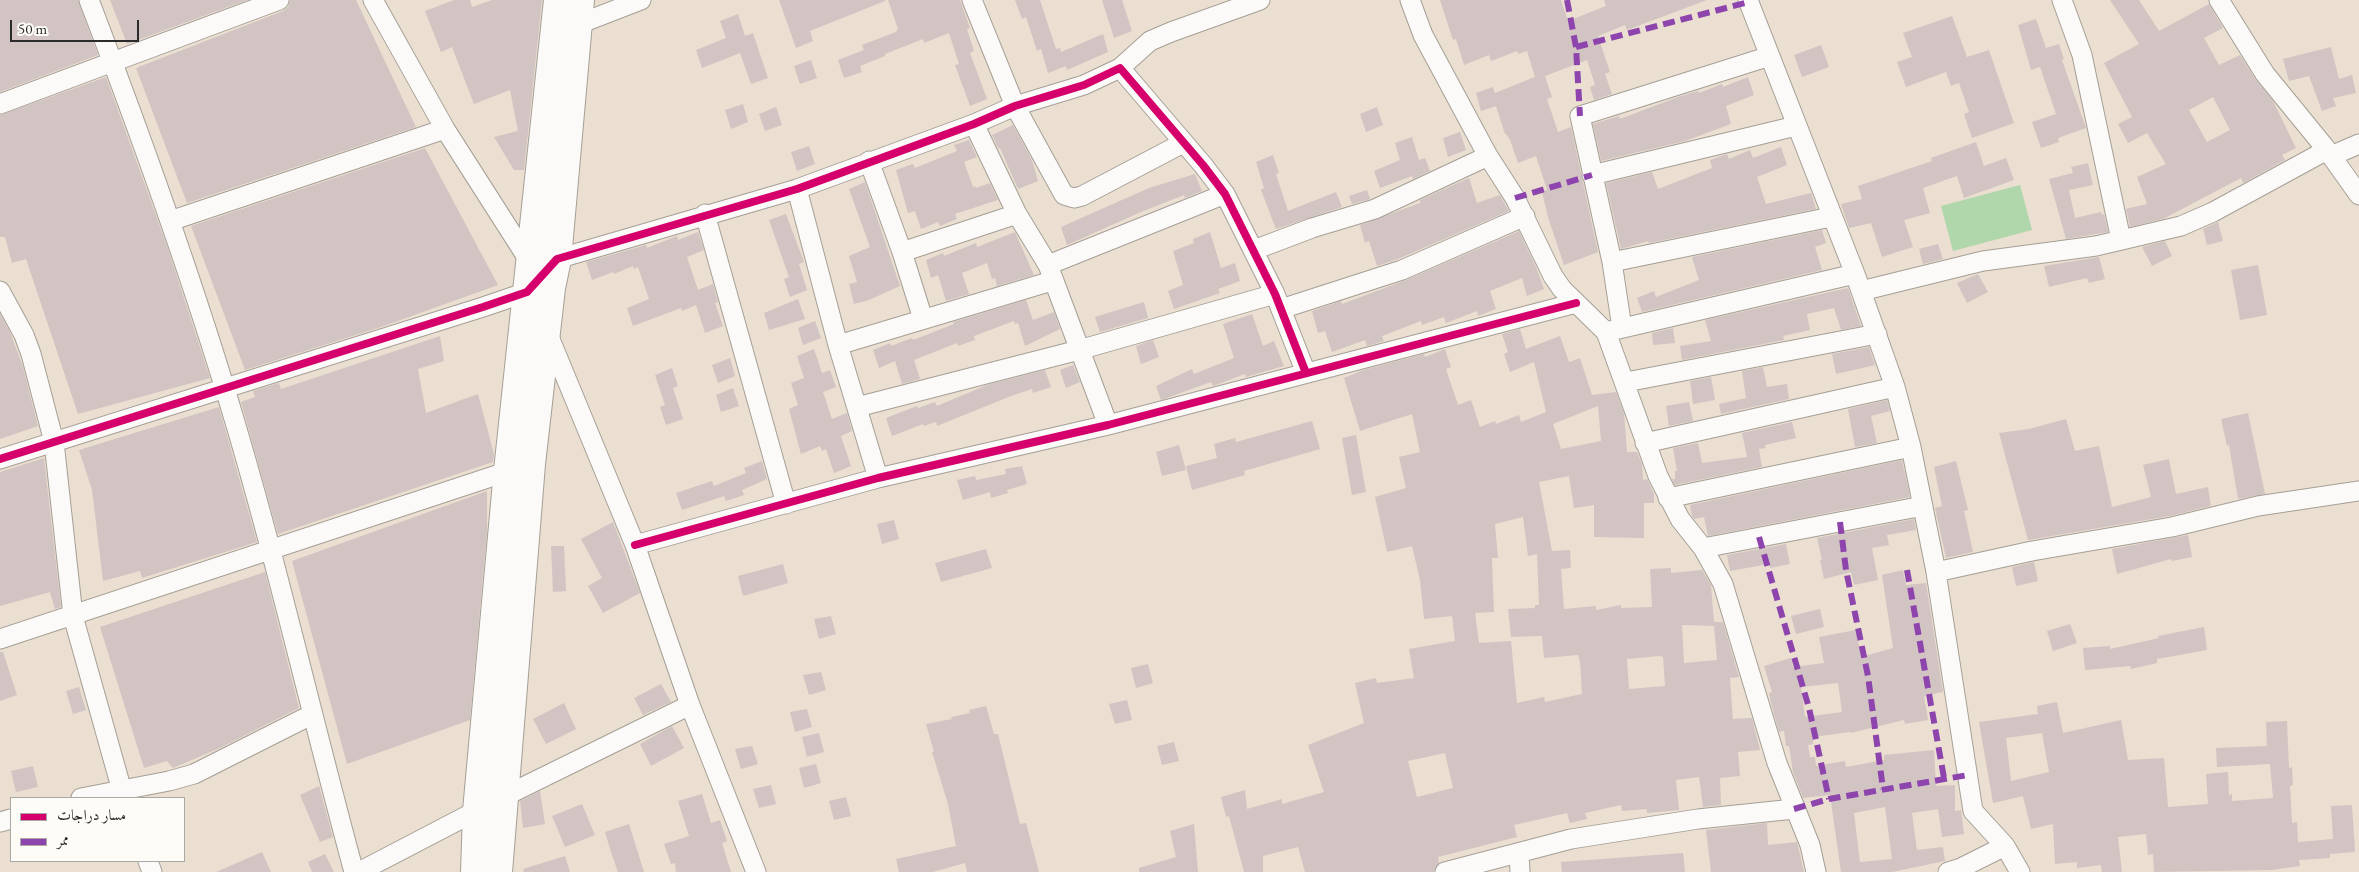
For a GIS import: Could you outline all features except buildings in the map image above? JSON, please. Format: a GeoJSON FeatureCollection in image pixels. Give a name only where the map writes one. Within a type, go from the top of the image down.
{"type":"FeatureCollection","features":[{"type":"Feature","properties":{"kind":"street"},"geometry":{"type":"LineString","coordinates":[[89,0],[170,221],[226,390],[354,872]]}},
{"type":"Feature","properties":{"kind":"street"},"geometry":{"type":"LineString","coordinates":[[0,104],[279,0]]}},
{"type":"Feature","properties":{"kind":"street"},"geometry":{"type":"LineString","coordinates":[[373,0],[445,129],[530,262]]}},
{"type":"Feature","properties":{"kind":"street"},"geometry":{"type":"LineString","coordinates":[[498,872],[527,292],[534,241],[558,0]]}},
{"type":"Feature","properties":{"kind":"street"},"geometry":{"type":"LineString","coordinates":[[475,872],[477,811],[519,468],[547,332],[551,288],[557,260],[580,12],[641,0]]}},
{"type":"Feature","properties":{"kind":"street"},"geometry":{"type":"LineString","coordinates":[[972,0],[1015,106],[1060,190],[1068,197],[1082,196],[1183,143]]}},
{"type":"Feature","properties":{"kind":"street"},"geometry":{"type":"LineString","coordinates":[[0,459],[226,390],[527,292],[557,260],[705,214],[797,189],[974,124],[1015,106],[1084,85],[1120,68],[1150,41],[1260,0]]}},
{"type":"Feature","properties":{"kind":"street"},"geometry":{"type":"LineString","coordinates":[[1410,0],[1423,35],[1488,156],[1525,216],[1553,276],[1576,303],[1614,330],[1858,282],[1983,261],[2096,246],[2181,226],[2205,216],[2329,153],[2359,144]]}},
{"type":"Feature","properties":{"kind":"street"},"geometry":{"type":"LineString","coordinates":[[1748,0],[1877,334],[1911,448],[1936,572],[1971,803],[1978,819],[2005,846],[2020,872]]}},
{"type":"Feature","properties":{"kind":"street"},"geometry":{"type":"LineString","coordinates":[[2062,0],[2082,55],[2121,240]]}},
{"type":"Feature","properties":{"kind":"street"},"geometry":{"type":"LineString","coordinates":[[2219,0],[2265,74],[2329,153],[2359,195]]}},
{"type":"Feature","properties":{"kind":"street"},"geometry":{"type":"LineString","coordinates":[[1770,56],[1580,116],[1612,262],[1614,330],[1626,382],[1645,443],[1668,498],[1703,548],[1723,584],[1777,763],[1810,845],[1816,872]]}},
{"type":"Feature","properties":{"kind":"street"},"geometry":{"type":"LineString","coordinates":[[1120,68],[1225,194],[1278,302],[1306,373]]}},
{"type":"Feature","properties":{"kind":"street"},"geometry":{"type":"LineString","coordinates":[[974,124],[1017,214],[1050,273],[1108,425]]}},
{"type":"Feature","properties":{"kind":"street"},"geometry":{"type":"LineString","coordinates":[[1592,175],[1796,126]]}},
{"type":"Feature","properties":{"kind":"street"},"geometry":{"type":"LineString","coordinates":[[170,221],[445,129]]}},
{"type":"Feature","properties":{"kind":"street"},"geometry":{"type":"LineString","coordinates":[[1254,250],[1312,228],[1375,208],[1488,156]]}},
{"type":"Feature","properties":{"kind":"street"},"geometry":{"type":"LineString","coordinates":[[869,161],[902,252],[923,320]]}},
{"type":"Feature","properties":{"kind":"street"},"geometry":{"type":"LineString","coordinates":[[797,189],[838,345],[878,478]]}},
{"type":"Feature","properties":{"kind":"street"},"geometry":{"type":"LineString","coordinates":[[838,345],[923,320],[1050,273],[1225,194]]}},
{"type":"Feature","properties":{"kind":"street"},"geometry":{"type":"LineString","coordinates":[[705,214],[786,504]]}},
{"type":"Feature","properties":{"kind":"street"},"geometry":{"type":"LineString","coordinates":[[902,252],[1017,214]]}},
{"type":"Feature","properties":{"kind":"street"},"geometry":{"type":"LineString","coordinates":[[857,407],[1402,270],[1525,216]]}},
{"type":"Feature","properties":{"kind":"street"},"geometry":{"type":"LineString","coordinates":[[1612,262],[1831,217]]}},
{"type":"Feature","properties":{"kind":"street"},"geometry":{"type":"LineString","coordinates":[[0,291],[24,335],[31,354],[54,442],[73,616],[123,794]]}},
{"type":"Feature","properties":{"kind":"street"},"geometry":{"type":"LineString","coordinates":[[635,545],[878,478],[1108,425],[1576,303]]}},
{"type":"Feature","properties":{"kind":"street"},"geometry":{"type":"LineString","coordinates":[[547,332],[635,545],[690,706],[756,872]]}},
{"type":"Feature","properties":{"kind":"street"},"geometry":{"type":"LineString","coordinates":[[1626,382],[1877,334]]}},
{"type":"Feature","properties":{"kind":"street"},"geometry":{"type":"LineString","coordinates":[[1645,443],[1894,387]]}},
{"type":"Feature","properties":{"kind":"street"},"geometry":{"type":"LineString","coordinates":[[1668,498],[1911,448]]}},
{"type":"Feature","properties":{"kind":"street"},"geometry":{"type":"LineString","coordinates":[[0,639],[519,468]]}},
{"type":"Feature","properties":{"kind":"street"},"geometry":{"type":"LineString","coordinates":[[1936,572],[2032,551],[2172,527],[2258,506],[2359,492]]}},
{"type":"Feature","properties":{"kind":"street"},"geometry":{"type":"LineString","coordinates":[[1703,548],[1923,506]]}},
{"type":"Feature","properties":{"kind":"street"},"geometry":{"type":"LineString","coordinates":[[359,872],[503,797],[690,706]]}},
{"type":"Feature","properties":{"kind":"street"},"geometry":{"type":"LineString","coordinates":[[92,797],[123,794],[194,774],[311,715]]}},
{"type":"Feature","properties":{"kind":"street"},"geometry":{"type":"LineString","coordinates":[[1445,872],[1571,839],[1688,820],[1794,809]]}},
{"type":"Feature","properties":{"kind":"street"},"geometry":{"type":"LineString","coordinates":[[1948,872],[1962,868],[2005,846]]}},
{"type":"Feature","properties":{"kind":"street"},"geometry":{"type":"LineString","coordinates":[[1519,853],[1520,872]]}},
{"type":"Feature","properties":{"kind":"green space"},"geometry":{"type":"Polygon","coordinates":[[[2020,185],[2032,230],[1953,251],[1941,206],[2020,185]]]}},
{"type":"Feature","properties":{"kind":"marked path"},"geometry":{"type":"LineString","coordinates":[[1567,0],[1576,47],[1580,116]]}},
{"type":"Feature","properties":{"kind":"marked path"},"geometry":{"type":"LineString","coordinates":[[1576,47],[1749,2]]}},
{"type":"Feature","properties":{"kind":"marked path"},"geometry":{"type":"LineString","coordinates":[[1515,198],[1592,175]]}},
{"type":"Feature","properties":{"kind":"marked path"},"geometry":{"type":"LineString","coordinates":[[1840,522],[1846,570],[1868,676],[1883,789]]}},
{"type":"Feature","properties":{"kind":"marked path"},"geometry":{"type":"LineString","coordinates":[[1759,537],[1809,708],[1829,799]]}},
{"type":"Feature","properties":{"kind":"marked path"},"geometry":{"type":"LineString","coordinates":[[1907,570],[1944,778]]}},
{"type":"Feature","properties":{"kind":"marked path"},"geometry":{"type":"LineString","coordinates":[[1794,809],[1829,799],[1968,775]]}},
{"type":"Feature","properties":{"kind":"cycle path"},"geometry":{"type":"LineString","coordinates":[[0,459],[527,292],[557,259],[797,189],[974,124],[1015,106],[1084,85],[1120,68],[1203,165],[1225,194],[1275,294],[1306,373]]}},
{"type":"Feature","properties":{"kind":"cycle path"},"geometry":{"type":"LineString","coordinates":[[635,545],[878,478],[1108,425],[1576,303]]}}]}
